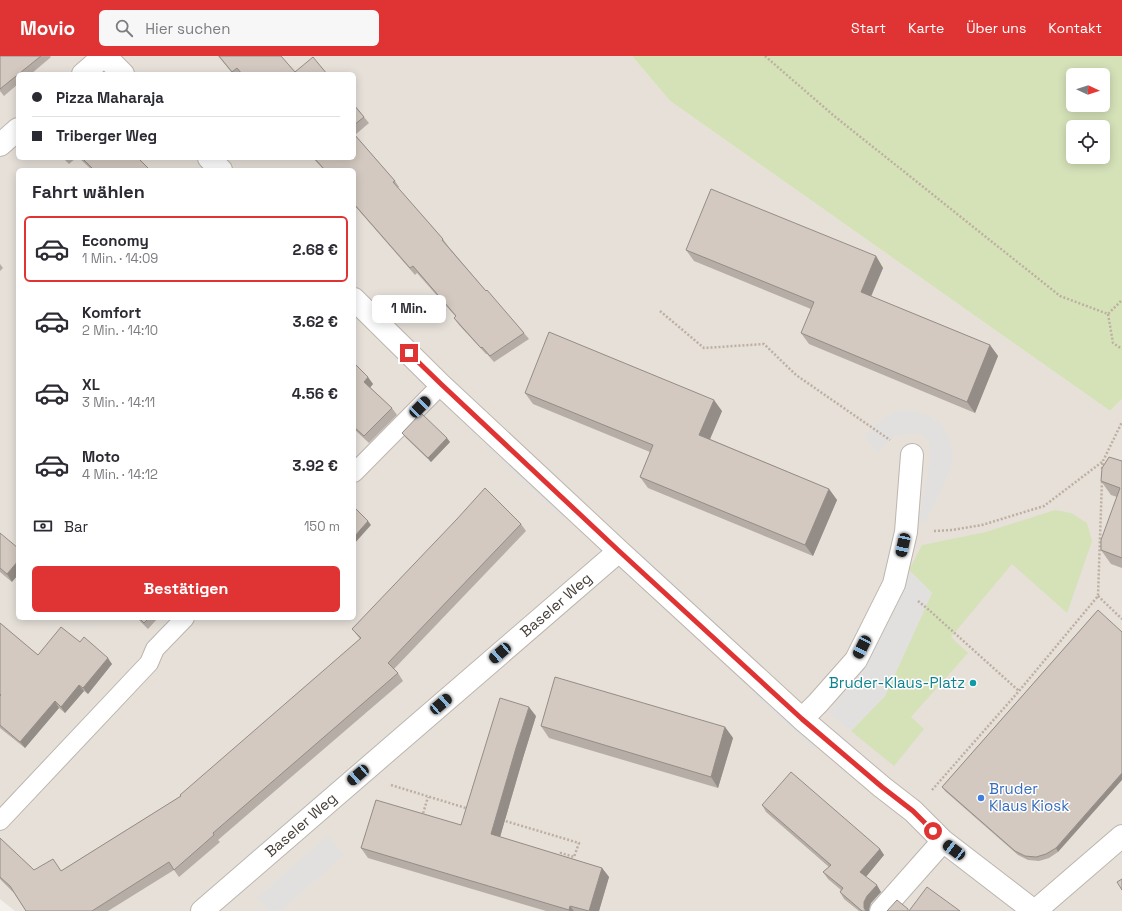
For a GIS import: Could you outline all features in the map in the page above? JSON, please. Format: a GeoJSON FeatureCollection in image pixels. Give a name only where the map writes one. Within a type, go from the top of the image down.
{"type":"FeatureCollection","features":[{"type":"Feature","properties":{"kind":"street"},"geometry":{"type":"LineString","coordinates":[[85,72],[104,56],[121,72]]}},
{"type":"Feature","properties":{"kind":"street"},"geometry":{"type":"LineString","coordinates":[[211,160],[220,168]]}},
{"type":"Feature","properties":{"kind":"street"},"geometry":{"type":"LineString","coordinates":[[356,301],[441,384],[619,551],[802,719],[882,787],[913,811],[943,841],[1035,911],[1122,836]]}},
{"type":"Feature","properties":{"kind":"street"},"geometry":{"type":"LineString","coordinates":[[802,719],[856,660],[894,584],[906,532],[912,454]]}},
{"type":"Feature","properties":{"kind":"street","name":"Baseler Weg"},"geometry":{"type":"LineString","coordinates":[[202,911],[619,551]]}},
{"type":"Feature","properties":{"kind":"street"},"geometry":{"type":"LineString","coordinates":[[881,911],[943,841]]}},
{"type":"Feature","properties":{"kind":"lane"},"geometry":{"type":"LineString","coordinates":[[356,471],[441,384]]}},
{"type":"Feature","properties":{"kind":"lane"},"geometry":{"type":"LineString","coordinates":[[0,821],[149,663],[155,649],[183,620]]}},
{"type":"Feature","properties":{"kind":"path"},"geometry":{"type":"LineString","coordinates":[[765,56],[833,115],[1060,296],[1108,314]]}},
{"type":"Feature","properties":{"kind":"path"},"geometry":{"type":"LineString","coordinates":[[1108,314],[1122,300]]}},
{"type":"Feature","properties":{"kind":"path"},"geometry":{"type":"LineString","coordinates":[[660,311],[704,348],[764,344],[796,376],[912,454]]}},
{"type":"Feature","properties":{"kind":"path"},"geometry":{"type":"LineString","coordinates":[[1108,314],[1113,343],[1122,349]]}},
{"type":"Feature","properties":{"kind":"path"},"geometry":{"type":"LineString","coordinates":[[1102,469],[1103,462],[1122,422]]}},
{"type":"Feature","properties":{"kind":"path"},"geometry":{"type":"LineString","coordinates":[[906,532],[952,530],[982,525],[1044,506],[1103,462]]}},
{"type":"Feature","properties":{"kind":"path"},"geometry":{"type":"LineString","coordinates":[[913,811],[1019,691],[1098,596],[1102,477]]}},
{"type":"Feature","properties":{"kind":"path"},"geometry":{"type":"LineString","coordinates":[[894,584],[929,610],[1019,691]]}},
{"type":"Feature","properties":{"kind":"path"},"geometry":{"type":"LineString","coordinates":[[1098,596],[1122,619]]}},
{"type":"Feature","properties":{"kind":"path"},"geometry":{"type":"LineString","coordinates":[[358,775],[472,810]]}},
{"type":"Feature","properties":{"kind":"path"},"geometry":{"type":"LineString","coordinates":[[421,821],[428,797]]}},
{"type":"Feature","properties":{"kind":"path"},"geometry":{"type":"LineString","coordinates":[[500,826],[502,820],[579,843],[574,857],[562,854],[558,862]]}},
{"type":"Feature","properties":{"kind":"shaded area"},"geometry":{"type":"Polygon","coordinates":[[[0,56],[632,56],[670,101],[1110,411],[1122,399],[1122,911],[15,911],[0,899],[0,56]]]}},
{"type":"Feature","properties":{"kind":"shaded area"},"geometry":{"type":"Polygon","coordinates":[[[901,410],[916,412],[933,418],[941,424],[949,438],[953,455],[945,483],[925,523],[919,519],[931,456],[929,441],[920,434],[895,436],[877,453],[864,436],[886,416],[901,410]]]}},
{"type":"Feature","properties":{"kind":"shaded area"},"geometry":{"type":"Polygon","coordinates":[[[492,437],[569,510],[562,518],[485,444],[492,437]]]}},
{"type":"Feature","properties":{"kind":"shaded area"},"geometry":{"type":"Polygon","coordinates":[[[635,548],[721,628],[716,634],[629,554],[635,548]]]}},
{"type":"Feature","properties":{"kind":"shaded area"},"geometry":{"type":"Polygon","coordinates":[[[909,570],[932,593],[885,696],[851,731],[828,713],[862,670],[883,632],[909,570]]]}},
{"type":"Feature","properties":{"kind":"shaded area"},"geometry":{"type":"Polygon","coordinates":[[[759,688],[820,741],[814,748],[753,694],[759,688]]]}},
{"type":"Feature","properties":{"kind":"shaded area"},"geometry":{"type":"Polygon","coordinates":[[[377,744],[383,751],[249,866],[243,858],[377,744]]]}},
{"type":"Feature","properties":{"kind":"shaded area"},"geometry":{"type":"Polygon","coordinates":[[[328,835],[344,855],[281,911],[268,911],[257,898],[328,835]]]}},
{"type":"Feature","properties":{"kind":"green space"},"geometry":{"type":"Polygon","coordinates":[[[632,56],[1122,56],[1122,399],[1110,411],[670,101],[632,56]]]}},
{"type":"Feature","properties":{"kind":"green space"},"geometry":{"type":"Polygon","coordinates":[[[1055,510],[1071,513],[1087,523],[1092,541],[1067,613],[1012,564],[951,637],[968,653],[911,717],[924,729],[894,766],[851,731],[885,696],[932,593],[909,570],[922,545],[986,532],[1055,510]]]}},
{"type":"Feature","properties":{"kind":"building"},"geometry":{"type":"Polygon","coordinates":[[[0,56],[41,56],[21,72],[16,72],[16,76],[0,89],[0,56]]]}},
{"type":"Feature","properties":{"kind":"building"},"geometry":{"type":"Polygon","coordinates":[[[219,56],[281,56],[295,72],[240,72],[237,68],[232,72],[219,56]]]}},
{"type":"Feature","properties":{"kind":"building"},"geometry":{"type":"Polygon","coordinates":[[[313,57],[325,72],[295,72],[313,57]]]}},
{"type":"Feature","properties":{"kind":"building"},"geometry":{"type":"Polygon","coordinates":[[[356,107],[364,117],[356,123],[356,107]]]}},
{"type":"Feature","properties":{"kind":"building"},"geometry":{"type":"Polygon","coordinates":[[[356,136],[395,181],[393,182],[443,239],[442,240],[524,333],[490,356],[454,318],[456,316],[413,266],[410,268],[356,206],[356,168],[323,168],[316,160],[356,160],[356,136]]]}},
{"type":"Feature","properties":{"kind":"building"},"geometry":{"type":"Polygon","coordinates":[[[84,160],[140,160],[148,168],[92,168],[84,160]]]}},
{"type":"Feature","properties":{"kind":"building"},"geometry":{"type":"Polygon","coordinates":[[[711,189],[876,256],[861,292],[990,345],[967,402],[801,333],[814,302],[686,250],[711,189]]]}},
{"type":"Feature","properties":{"kind":"building"},"geometry":{"type":"Polygon","coordinates":[[[549,332],[714,400],[699,435],[829,489],[805,545],[640,477],[653,445],[525,393],[549,332]]]}},
{"type":"Feature","properties":{"kind":"building"},"geometry":{"type":"Polygon","coordinates":[[[356,365],[368,377],[364,382],[392,408],[364,436],[356,429],[356,365]]]}},
{"type":"Feature","properties":{"kind":"building"},"geometry":{"type":"Polygon","coordinates":[[[421,413],[447,438],[428,458],[402,433],[421,413]]]}},
{"type":"Feature","properties":{"kind":"building"},"geometry":{"type":"Polygon","coordinates":[[[1109,457],[1122,461],[1122,558],[1101,550],[1101,540],[1120,488],[1101,481],[1102,468],[1109,457]]]}},
{"type":"Feature","properties":{"kind":"building"},"geometry":{"type":"Polygon","coordinates":[[[485,488],[521,524],[388,663],[398,673],[213,833],[214,835],[174,870],[169,862],[92,911],[26,911],[10,886],[0,877],[0,838],[34,870],[53,859],[61,871],[181,796],[180,795],[361,638],[352,629],[485,488]]]}},
{"type":"Feature","properties":{"kind":"building"},"geometry":{"type":"Polygon","coordinates":[[[356,509],[368,521],[356,535],[356,509]]]}},
{"type":"Feature","properties":{"kind":"building"},"geometry":{"type":"Polygon","coordinates":[[[0,533],[16,546],[16,563],[7,574],[0,568],[0,533]]]}},
{"type":"Feature","properties":{"kind":"building"},"geometry":{"type":"Polygon","coordinates":[[[1098,610],[1122,632],[1122,773],[1056,848],[1046,854],[1036,857],[1025,856],[1015,851],[942,787],[1098,610]]]}},
{"type":"Feature","properties":{"kind":"building"},"geometry":{"type":"Polygon","coordinates":[[[0,623],[38,655],[61,627],[80,642],[84,637],[108,658],[83,688],[79,685],[61,707],[55,701],[20,742],[0,725],[0,623]]]}},
{"type":"Feature","properties":{"kind":"building"},"geometry":{"type":"Polygon","coordinates":[[[555,677],[725,727],[711,777],[541,726],[555,677]]]}},
{"type":"Feature","properties":{"kind":"building"},"geometry":{"type":"Polygon","coordinates":[[[500,698],[529,707],[491,834],[602,868],[589,911],[570,906],[569,910],[361,848],[376,800],[461,825],[500,698]]]}},
{"type":"Feature","properties":{"kind":"building"},"geometry":{"type":"Polygon","coordinates":[[[791,772],[880,849],[860,872],[877,885],[867,896],[864,902],[864,908],[866,911],[862,911],[840,892],[843,888],[823,872],[831,865],[762,805],[791,772]]]}},
{"type":"Feature","properties":{"kind":"building"},"geometry":{"type":"Polygon","coordinates":[[[1122,879],[1122,890],[1117,882],[1122,879]]]}},
{"type":"Feature","properties":{"kind":"building"},"geometry":{"type":"Polygon","coordinates":[[[927,887],[960,911],[909,911],[927,887]]]}},
{"type":"Feature","properties":{"kind":"building"},"geometry":{"type":"Polygon","coordinates":[[[897,900],[908,909],[908,911],[887,911],[897,900]]]}},
{"type":"Feature","properties":{"kind":"place","name":"Bruder-Klaus-Platz"},"geometry":{"type":"Point","coordinates":[973,683]}},
{"type":"Feature","properties":{"kind":"place","name":"Bruder Klaus Kiosk"},"geometry":{"type":"Point","coordinates":[981,798]}},
{"type":"Feature","properties":{"kind":"route"},"geometry":{"type":"LineString","coordinates":[[409,353],[619,551],[802,719],[882,787],[913,811],[933,831]]}}]}
